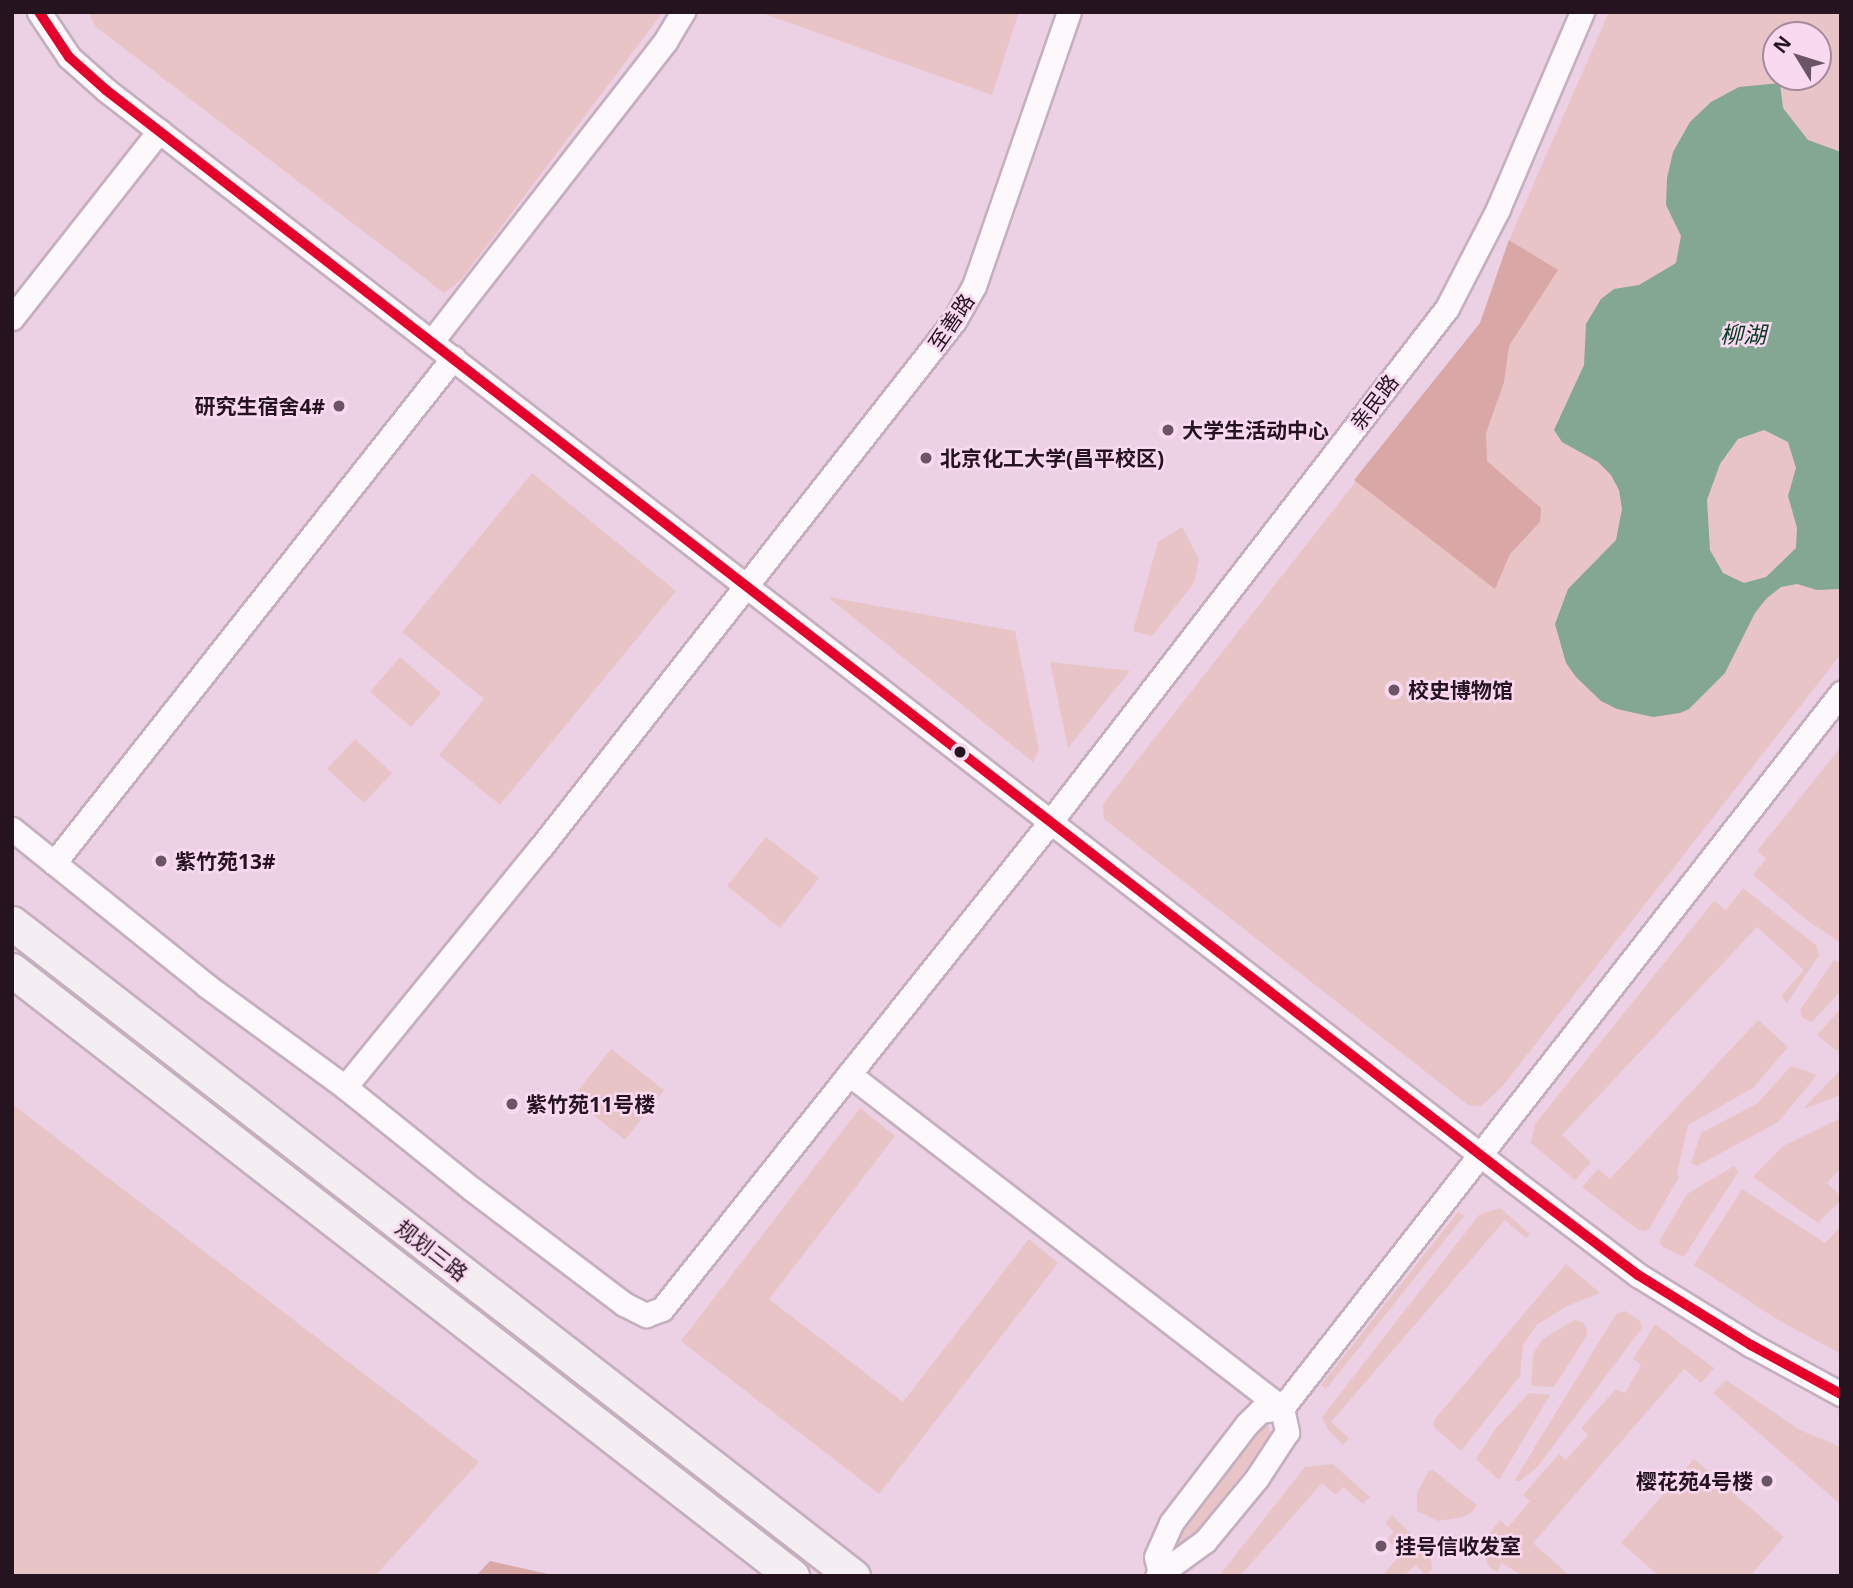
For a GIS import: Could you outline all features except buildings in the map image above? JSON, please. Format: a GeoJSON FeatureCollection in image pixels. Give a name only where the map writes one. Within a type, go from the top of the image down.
{"type":"FeatureCollection","features":[{"type":"Feature","properties":{"kind":"main road","name":"规划三路"},"geometry":{"type":"LineString","coordinates":[[12,923],[853,1576]]}},
{"type":"Feature","properties":{"kind":"main road","name":"规划三路"},"geometry":{"type":"LineString","coordinates":[[12,970],[792,1576]]}},
{"type":"Feature","properties":{"kind":"street"},"geometry":{"type":"LineString","coordinates":[[39,12],[69,57],[159,131],[1626,1267],[1751,1345],[1841,1394]]}},
{"type":"Feature","properties":{"kind":"street"},"geometry":{"type":"LineString","coordinates":[[432,341],[666,40],[683,12]]}},
{"type":"Feature","properties":{"kind":"street","name":"至善路"},"geometry":{"type":"LineString","coordinates":[[345,1087],[748,586],[931,352],[974,286],[1069,12]]}},
{"type":"Feature","properties":{"kind":"street","name":"亲民路"},"geometry":{"type":"LineString","coordinates":[[345,1087],[472,1189],[624,1304],[646,1315],[662,1309],[1051,821],[1451,302],[1498,209],[1582,12]]}},
{"type":"Feature","properties":{"kind":"street"},"geometry":{"type":"LineString","coordinates":[[12,318],[159,131]]}},
{"type":"Feature","properties":{"kind":"street"},"geometry":{"type":"LineString","coordinates":[[54,863],[453,358]]}},
{"type":"Feature","properties":{"kind":"street"},"geometry":{"type":"LineString","coordinates":[[849,1074],[1282,1408],[1287,1432],[1257,1478],[1205,1541],[1182,1560],[1158,1574],[1156,1557],[1171,1523],[1247,1424],[1260,1411],[1282,1408],[1841,693]]}},
{"type":"Feature","properties":{"kind":"street"},"geometry":{"type":"LineString","coordinates":[[12,829],[207,986],[345,1087]]}},
{"type":"Feature","properties":{"kind":"street"},"geometry":{"type":"LineString","coordinates":[[279,1177],[300,1148]]}},
{"type":"Feature","properties":{"kind":"shaded area"},"geometry":{"type":"Polygon","coordinates":[[[88,12],[663,12],[461,280],[444,293],[96,27],[88,12]]]}},
{"type":"Feature","properties":{"kind":"shaded area"},"geometry":{"type":"Polygon","coordinates":[[[759,12],[1019,12],[992,95],[759,12]]]}},
{"type":"Feature","properties":{"kind":"shaded area"},"geometry":{"type":"Polygon","coordinates":[[[1609,12],[1841,12],[1841,654],[1501,1088],[1481,1106],[1468,1105],[1104,819],[1103,804],[1480,323],[1509,240],[1609,12]]]}},
{"type":"Feature","properties":{"kind":"shaded area"},"geometry":{"type":"Polygon","coordinates":[[[1509,240],[1558,270],[1509,346],[1504,382],[1486,433],[1487,461],[1541,508],[1540,522],[1510,554],[1495,589],[1354,480],[1480,323],[1509,240]]]}},
{"type":"Feature","properties":{"kind":"shaded area"},"geometry":{"type":"Polygon","coordinates":[[[532,473],[676,591],[500,805],[439,755],[484,699],[402,632],[532,473]]]}},
{"type":"Feature","properties":{"kind":"shaded area"},"geometry":{"type":"Polygon","coordinates":[[[1182,527],[1199,559],[1194,583],[1152,636],[1133,631],[1158,542],[1182,527]]]}},
{"type":"Feature","properties":{"kind":"shaded area"},"geometry":{"type":"Polygon","coordinates":[[[828,597],[1015,631],[1039,750],[1033,762],[828,597]]]}},
{"type":"Feature","properties":{"kind":"shaded area"},"geometry":{"type":"Polygon","coordinates":[[[400,657],[441,693],[411,727],[370,692],[400,657]]]}},
{"type":"Feature","properties":{"kind":"shaded area"},"geometry":{"type":"Polygon","coordinates":[[[1050,662],[1130,671],[1068,748],[1050,662]]]}},
{"type":"Feature","properties":{"kind":"shaded area"},"geometry":{"type":"Polygon","coordinates":[[[355,739],[392,773],[364,803],[327,769],[355,739]]]}},
{"type":"Feature","properties":{"kind":"shaded area"},"geometry":{"type":"Polygon","coordinates":[[[1841,747],[1841,943],[1808,921],[1753,875],[1766,859],[1757,851],[1841,747]]]}},
{"type":"Feature","properties":{"kind":"shaded area"},"geometry":{"type":"Polygon","coordinates":[[[766,837],[819,878],[780,928],[727,886],[766,837]]]}},
{"type":"Feature","properties":{"kind":"shaded area"},"geometry":{"type":"Polygon","coordinates":[[[1743,888],[1816,945],[1819,955],[1787,1003],[1781,996],[1804,970],[1757,927],[1562,1135],[1591,1162],[1575,1180],[1531,1143],[1535,1124],[1714,901],[1726,910],[1743,888]]]}},
{"type":"Feature","properties":{"kind":"shaded area"},"geometry":{"type":"Polygon","coordinates":[[[1834,960],[1841,964],[1841,991],[1812,1022],[1808,1021],[1802,1017],[1800,1010],[1834,960]]]}},
{"type":"Feature","properties":{"kind":"shaded area"},"geometry":{"type":"Polygon","coordinates":[[[1841,1008],[1841,1050],[1836,1050],[1817,1035],[1841,1008]]]}},
{"type":"Feature","properties":{"kind":"shaded area"},"geometry":{"type":"Polygon","coordinates":[[[1758,1020],[1788,1047],[1754,1087],[1688,1125],[1677,1173],[1679,1177],[1649,1229],[1637,1229],[1582,1187],[1598,1169],[1610,1179],[1758,1020]]]}},
{"type":"Feature","properties":{"kind":"shaded area"},"geometry":{"type":"Polygon","coordinates":[[[611,1049],[664,1090],[625,1140],[572,1098],[611,1049]]]}},
{"type":"Feature","properties":{"kind":"shaded area"},"geometry":{"type":"Polygon","coordinates":[[[1791,1066],[1817,1075],[1778,1122],[1697,1166],[1691,1163],[1701,1133],[1758,1103],[1791,1066]]]}},
{"type":"Feature","properties":{"kind":"shaded area"},"geometry":{"type":"Polygon","coordinates":[[[1841,1069],[1841,1095],[1803,1109],[1841,1069]]]}},
{"type":"Feature","properties":{"kind":"shaded area"},"geometry":{"type":"Polygon","coordinates":[[[12,1104],[479,1462],[375,1576],[12,1576],[12,1104]]]}},
{"type":"Feature","properties":{"kind":"shaded area"},"geometry":{"type":"Polygon","coordinates":[[[860,1108],[895,1136],[769,1299],[903,1402],[1029,1239],[1058,1263],[879,1494],[681,1341],[860,1108]]]}},
{"type":"Feature","properties":{"kind":"shaded area"},"geometry":{"type":"Polygon","coordinates":[[[1841,1118],[1841,1168],[1827,1183],[1841,1196],[1841,1200],[1818,1223],[1753,1177],[1783,1146],[1841,1118]]]}},
{"type":"Feature","properties":{"kind":"shaded area"},"geometry":{"type":"Polygon","coordinates":[[[1734,1166],[1738,1172],[1684,1257],[1663,1247],[1659,1242],[1687,1194],[1734,1166]]]}},
{"type":"Feature","properties":{"kind":"shaded area"},"geometry":{"type":"Polygon","coordinates":[[[1742,1189],[1825,1243],[1841,1226],[1841,1354],[1775,1318],[1694,1265],[1742,1189]]]}},
{"type":"Feature","properties":{"kind":"shaded area"},"geometry":{"type":"Polygon","coordinates":[[[1500,1208],[1530,1234],[1526,1238],[1505,1220],[1331,1422],[1349,1438],[1343,1445],[1329,1431],[1322,1417],[1479,1215],[1500,1208]]]}},
{"type":"Feature","properties":{"kind":"shaded area"},"geometry":{"type":"Polygon","coordinates":[[[1458,1212],[1464,1216],[1326,1389],[1321,1385],[1458,1212]]]}},
{"type":"Feature","properties":{"kind":"shaded area"},"geometry":{"type":"Polygon","coordinates":[[[1566,1264],[1600,1293],[1567,1306],[1537,1325],[1523,1345],[1520,1376],[1461,1451],[1433,1426],[1435,1419],[1566,1264]]]}},
{"type":"Feature","properties":{"kind":"shaded area"},"geometry":{"type":"Polygon","coordinates":[[[1625,1311],[1641,1322],[1642,1328],[1538,1466],[1520,1481],[1514,1481],[1616,1314],[1625,1311]]]}},
{"type":"Feature","properties":{"kind":"shaded area"},"geometry":{"type":"Polygon","coordinates":[[[1575,1320],[1583,1322],[1587,1329],[1586,1337],[1554,1387],[1531,1386],[1533,1354],[1543,1339],[1575,1320]]]}},
{"type":"Feature","properties":{"kind":"shaded area"},"geometry":{"type":"Polygon","coordinates":[[[1655,1324],[1714,1368],[1701,1383],[1684,1369],[1533,1543],[1570,1576],[1523,1576],[1502,1563],[1497,1572],[1489,1567],[1485,1557],[1487,1537],[1500,1520],[1508,1527],[1530,1501],[1523,1495],[1559,1454],[1566,1460],[1588,1435],[1581,1428],[1616,1389],[1625,1393],[1641,1365],[1633,1359],[1655,1324]]]}},
{"type":"Feature","properties":{"kind":"shaded area"},"geometry":{"type":"Polygon","coordinates":[[[1726,1380],[1800,1430],[1841,1447],[1840,1504],[1713,1393],[1726,1380]]]}},
{"type":"Feature","properties":{"kind":"shaded area"},"geometry":{"type":"Polygon","coordinates":[[[1529,1393],[1550,1395],[1499,1480],[1476,1459],[1497,1427],[1529,1393]]]}},
{"type":"Feature","properties":{"kind":"shaded area"},"geometry":{"type":"Polygon","coordinates":[[[1261,1424],[1268,1425],[1272,1436],[1194,1535],[1178,1549],[1173,1547],[1176,1533],[1261,1424]]]}},
{"type":"Feature","properties":{"kind":"shaded area"},"geometry":{"type":"Polygon","coordinates":[[[1694,1459],[1784,1537],[1750,1576],[1659,1576],[1621,1543],[1694,1459]]]}},
{"type":"Feature","properties":{"kind":"shaded area"},"geometry":{"type":"Polygon","coordinates":[[[1333,1464],[1370,1497],[1363,1504],[1343,1487],[1336,1495],[1322,1483],[1240,1576],[1219,1576],[1305,1467],[1333,1464]]]}},
{"type":"Feature","properties":{"kind":"shaded area"},"geometry":{"type":"Polygon","coordinates":[[[1433,1470],[1477,1505],[1472,1512],[1463,1517],[1438,1521],[1417,1511],[1417,1493],[1428,1472],[1433,1470]]]}},
{"type":"Feature","properties":{"kind":"shaded area"},"geometry":{"type":"Polygon","coordinates":[[[1392,1515],[1430,1553],[1432,1569],[1426,1575],[1415,1565],[1404,1576],[1382,1576],[1402,1553],[1387,1540],[1394,1532],[1385,1523],[1392,1515]]]}},
{"type":"Feature","properties":{"kind":"shaded area"},"geometry":{"type":"Polygon","coordinates":[[[490,1561],[557,1576],[476,1576],[490,1561]]]}},
{"type":"Feature","properties":{"kind":"water","name":"柳湖"},"geometry":{"type":"Polygon","coordinates":[[[1762,85],[1762,91],[1781,91],[1783,108],[1808,140],[1841,152],[1841,589],[1817,590],[1797,584],[1781,587],[1766,599],[1755,613],[1725,673],[1689,709],[1653,717],[1617,709],[1601,701],[1576,677],[1566,663],[1555,624],[1568,589],[1616,540],[1622,509],[1619,490],[1611,475],[1598,462],[1562,442],[1554,430],[1584,365],[1586,324],[1601,299],[1614,289],[1639,285],[1676,263],[1681,236],[1666,205],[1667,178],[1673,152],[1690,122],[1711,102],[1739,87],[1762,85]],[[1764,430],[1738,439],[1720,464],[1707,500],[1710,550],[1723,573],[1744,583],[1766,577],[1796,548],[1797,528],[1788,496],[1796,468],[1788,442],[1764,430]]]}},
{"type":"Feature","properties":{"kind":"transit line"},"geometry":{"type":"LineString","coordinates":[[39,12],[69,57],[106,90],[1514,1181],[1638,1275],[1751,1345],[1841,1394]]}},
{"type":"Feature","properties":{"kind":"place","name":"研究生宿舍4#"},"geometry":{"type":"Point","coordinates":[339,406]}},
{"type":"Feature","properties":{"kind":"place","name":"大学生活动中心"},"geometry":{"type":"Point","coordinates":[1168,430]}},
{"type":"Feature","properties":{"kind":"place","name":"北京化工大学(昌平校区)"},"geometry":{"type":"Point","coordinates":[926,458]}},
{"type":"Feature","properties":{"kind":"place","name":"校史博物馆"},"geometry":{"type":"Point","coordinates":[1394,690]}},
{"type":"Feature","properties":{"kind":"place","name":"紫竹苑13#"},"geometry":{"type":"Point","coordinates":[161,861]}},
{"type":"Feature","properties":{"kind":"place","name":"紫竹苑11号楼"},"geometry":{"type":"Point","coordinates":[512,1104]}},
{"type":"Feature","properties":{"kind":"place","name":"樱花苑4号楼"},"geometry":{"type":"Point","coordinates":[1767,1481]}},
{"type":"Feature","properties":{"kind":"place","name":"挂号信收发室"},"geometry":{"type":"Point","coordinates":[1381,1546]}}]}
